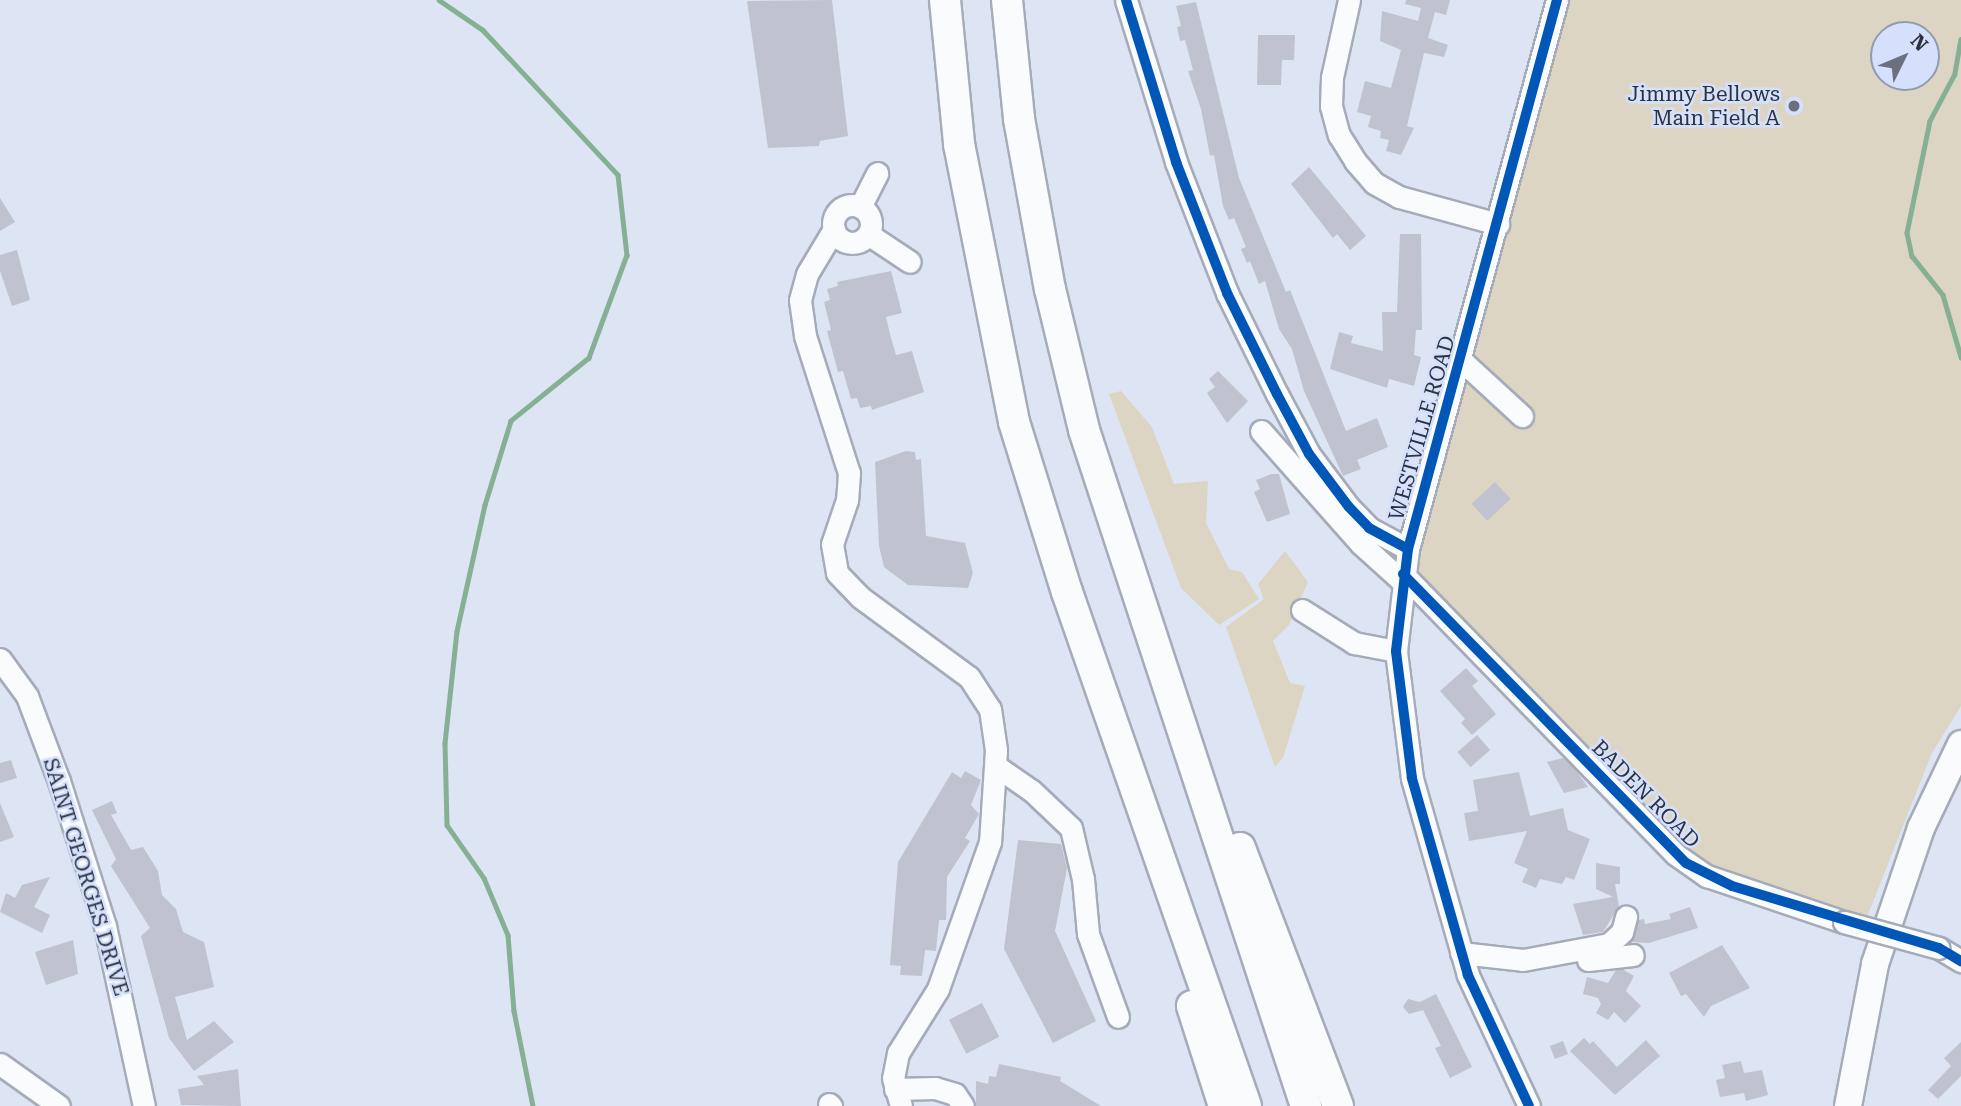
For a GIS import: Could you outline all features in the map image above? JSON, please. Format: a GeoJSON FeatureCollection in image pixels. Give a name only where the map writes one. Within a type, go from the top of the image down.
{"type":"FeatureCollection","features":[{"type":"Feature","properties":{"kind":"highway"},"geometry":{"type":"LineString","coordinates":[[945,0],[959,144],[1014,422],[1067,592],[1150,822],[1246,1106]]}},
{"type":"Feature","properties":{"kind":"highway"},"geometry":{"type":"LineString","coordinates":[[1007,0],[1019,119],[1050,289],[1081,417],[1306,1106]]}},
{"type":"Feature","properties":{"kind":"highway"},"geometry":{"type":"LineString","coordinates":[[1185,734],[1260,892],[1338,1106]]}},
{"type":"Feature","properties":{"kind":"highway"},"geometry":{"type":"LineString","coordinates":[[1150,822],[1174,947],[1224,1106]]}},
{"type":"Feature","properties":{"kind":"main road"},"geometry":{"type":"LineString","coordinates":[[1847,1106],[1875,964],[1921,828],[1961,744]]}},
{"type":"Feature","properties":{"kind":"street"},"geometry":{"type":"LineString","coordinates":[[1126,0],[1176,162],[1227,293],[1277,394],[1309,454],[1349,508],[1369,528],[1408,549]]}},
{"type":"Feature","properties":{"kind":"street"},"geometry":{"type":"LineString","coordinates":[[1349,0],[1332,77],[1331,106],[1339,135],[1355,161],[1374,183],[1399,197],[1499,224]]}},
{"type":"Feature","properties":{"kind":"street","name":"WESTVILLE ROAD"},"geometry":{"type":"LineString","coordinates":[[1529,1106],[1468,975],[1461,953],[1412,778],[1396,651],[1408,549],[1499,224],[1557,0]]}},
{"type":"Feature","properties":{"kind":"street"},"geometry":{"type":"LineString","coordinates":[[860,207],[877,173]]}},
{"type":"Feature","properties":{"kind":"street"},"geometry":{"type":"LineString","coordinates":[[860,207],[869,216],[868,234],[858,242],[840,236],[834,217],[842,208],[860,207]]}},
{"type":"Feature","properties":{"kind":"street"},"geometry":{"type":"LineString","coordinates":[[868,234],[910,261]]}},
{"type":"Feature","properties":{"kind":"street"},"geometry":{"type":"LineString","coordinates":[[840,236],[815,258],[802,285],[801,316],[846,460],[850,485],[832,544],[837,573],[860,597],[957,667],[982,691],[990,709],[996,766],[990,842],[974,894],[937,989],[898,1053],[898,1097],[935,1088],[955,1094],[963,1106]]}},
{"type":"Feature","properties":{"kind":"street"},"geometry":{"type":"LineString","coordinates":[[1461,360],[1522,416]]}},
{"type":"Feature","properties":{"kind":"street","name":"BADEN ROAD"},"geometry":{"type":"LineString","coordinates":[[1261,431],[1360,544],[1403,578],[1675,854],[1707,876],[1844,922],[1939,948],[1961,961]]}},
{"type":"Feature","properties":{"kind":"street"},"geometry":{"type":"LineString","coordinates":[[1302,610],[1353,643],[1396,651]]}},
{"type":"Feature","properties":{"kind":"street","name":"SAINT GEORGES DRIVE"},"geometry":{"type":"LineString","coordinates":[[0,659],[27,696],[59,781],[106,926],[144,1106]]}},
{"type":"Feature","properties":{"kind":"street"},"geometry":{"type":"LineString","coordinates":[[996,766],[1032,791],[1071,828],[1083,879],[1088,934],[1118,1017]]}},
{"type":"Feature","properties":{"kind":"street"},"geometry":{"type":"LineString","coordinates":[[1461,953],[1523,960],[1609,944],[1622,932],[1626,917]]}},
{"type":"Feature","properties":{"kind":"street"},"geometry":{"type":"LineString","coordinates":[[1468,975],[1633,955]]}},
{"type":"Feature","properties":{"kind":"street"},"geometry":{"type":"LineString","coordinates":[[0,1063],[59,1106]]}},
{"type":"Feature","properties":{"kind":"shaded area"},"geometry":{"type":"Polygon","coordinates":[[[1563,0],[1961,0],[1961,706],[1932,753],[1863,927],[1710,875],[1406,572],[1563,0]]]}},
{"type":"Feature","properties":{"kind":"shaded area"},"geometry":{"type":"Polygon","coordinates":[[[1121,391],[1152,427],[1174,484],[1208,481],[1206,523],[1229,569],[1242,572],[1259,599],[1219,625],[1181,588],[1109,394],[1121,391]]]}},
{"type":"Feature","properties":{"kind":"shaded area"},"geometry":{"type":"Polygon","coordinates":[[[1285,551],[1308,582],[1289,625],[1273,641],[1290,683],[1305,686],[1283,758],[1275,767],[1226,627],[1264,599],[1258,584],[1285,551]]]}},
{"type":"Feature","properties":{"kind":"building"},"geometry":{"type":"Polygon","coordinates":[[[832,0],[848,136],[820,141],[819,146],[768,148],[747,1],[832,0]]]}},
{"type":"Feature","properties":{"kind":"building"},"geometry":{"type":"Polygon","coordinates":[[[1406,0],[1450,0],[1446,15],[1435,12],[1428,38],[1448,45],[1444,57],[1424,53],[1407,126],[1414,128],[1401,155],[1386,151],[1389,140],[1380,138],[1381,131],[1368,127],[1371,116],[1357,112],[1365,81],[1391,88],[1401,50],[1380,41],[1382,11],[1418,21],[1421,8],[1405,4],[1406,0]]]}},
{"type":"Feature","properties":{"kind":"building"},"geometry":{"type":"Polygon","coordinates":[[[1196,2],[1239,178],[1286,292],[1290,290],[1346,431],[1377,418],[1388,447],[1357,460],[1361,469],[1343,476],[1304,391],[1292,349],[1279,329],[1265,281],[1259,284],[1250,261],[1247,263],[1241,249],[1246,247],[1234,218],[1229,220],[1223,206],[1214,155],[1210,156],[1201,109],[1188,71],[1193,70],[1185,40],[1180,41],[1177,27],[1181,26],[1176,6],[1196,2]]]}},
{"type":"Feature","properties":{"kind":"building"},"geometry":{"type":"Polygon","coordinates":[[[1258,35],[1295,35],[1294,60],[1282,60],[1281,85],[1257,85],[1258,35]]]}},
{"type":"Feature","properties":{"kind":"building"},"geometry":{"type":"Polygon","coordinates":[[[1309,167],[1366,236],[1350,250],[1337,234],[1333,238],[1291,184],[1309,167]]]}},
{"type":"Feature","properties":{"kind":"building"},"geometry":{"type":"Polygon","coordinates":[[[0,198],[15,222],[0,231],[0,198]]]}},
{"type":"Feature","properties":{"kind":"building"},"geometry":{"type":"Polygon","coordinates":[[[1400,234],[1421,234],[1422,330],[1416,330],[1414,355],[1421,357],[1414,386],[1389,379],[1387,388],[1330,369],[1339,332],[1353,336],[1351,343],[1383,351],[1382,312],[1397,312],[1400,234]]]}},
{"type":"Feature","properties":{"kind":"building"},"geometry":{"type":"Polygon","coordinates":[[[17,250],[30,300],[12,306],[0,271],[0,255],[17,250]]]}},
{"type":"Feature","properties":{"kind":"building"},"geometry":{"type":"Polygon","coordinates":[[[891,271],[902,313],[886,317],[890,334],[896,355],[912,351],[924,392],[872,410],[871,406],[860,408],[857,398],[851,399],[843,371],[838,372],[827,331],[831,330],[824,302],[830,300],[827,289],[838,286],[837,282],[891,271]]]}},
{"type":"Feature","properties":{"kind":"building"},"geometry":{"type":"Polygon","coordinates":[[[1218,371],[1248,401],[1227,423],[1207,393],[1215,387],[1209,379],[1218,371]]]}},
{"type":"Feature","properties":{"kind":"building"},"geometry":{"type":"Polygon","coordinates":[[[906,451],[915,452],[916,460],[921,459],[926,536],[965,543],[973,573],[968,588],[908,585],[884,567],[879,546],[875,462],[906,451]]]}},
{"type":"Feature","properties":{"kind":"building"},"geometry":{"type":"Polygon","coordinates":[[[1279,474],[1290,514],[1267,522],[1254,492],[1260,489],[1256,480],[1279,474]]]}},
{"type":"Feature","properties":{"kind":"building"},"geometry":{"type":"Polygon","coordinates":[[[1495,482],[1511,499],[1487,521],[1472,504],[1495,482]]]}},
{"type":"Feature","properties":{"kind":"building"},"geometry":{"type":"Polygon","coordinates":[[[1466,668],[1478,681],[1472,686],[1496,714],[1472,735],[1461,723],[1465,719],[1440,691],[1466,668]]]}},
{"type":"Feature","properties":{"kind":"building"},"geometry":{"type":"Polygon","coordinates":[[[1477,735],[1490,750],[1470,767],[1457,752],[1477,735]]]}},
{"type":"Feature","properties":{"kind":"building"},"geometry":{"type":"Polygon","coordinates":[[[1563,758],[1588,787],[1564,793],[1547,762],[1563,758]]]}},
{"type":"Feature","properties":{"kind":"building"},"geometry":{"type":"Polygon","coordinates":[[[11,760],[17,778],[0,783],[0,763],[11,760]]]}},
{"type":"Feature","properties":{"kind":"building"},"geometry":{"type":"Polygon","coordinates":[[[965,771],[981,780],[971,805],[979,814],[965,838],[970,841],[947,877],[946,920],[939,920],[936,951],[925,950],[922,976],[900,975],[901,966],[890,965],[898,862],[952,772],[961,778],[965,771]]]}},
{"type":"Feature","properties":{"kind":"building"},"geometry":{"type":"Polygon","coordinates":[[[1519,772],[1530,816],[1563,808],[1568,830],[1590,839],[1574,880],[1566,877],[1562,884],[1540,879],[1536,888],[1522,882],[1528,869],[1514,863],[1527,831],[1469,841],[1464,813],[1478,811],[1473,780],[1519,772]]]}},
{"type":"Feature","properties":{"kind":"building"},"geometry":{"type":"Polygon","coordinates":[[[112,801],[117,813],[111,815],[131,850],[143,847],[158,871],[162,895],[176,909],[183,932],[204,942],[214,987],[175,997],[187,1040],[214,1021],[234,1042],[194,1071],[169,1038],[141,936],[150,928],[111,866],[116,859],[92,810],[112,801]]]}},
{"type":"Feature","properties":{"kind":"building"},"geometry":{"type":"Polygon","coordinates":[[[0,803],[14,837],[0,842],[0,803]]]}},
{"type":"Feature","properties":{"kind":"building"},"geometry":{"type":"Polygon","coordinates":[[[1018,840],[1061,844],[1067,868],[1055,931],[1096,1021],[1053,1043],[1004,949],[1018,840]]]}},
{"type":"Feature","properties":{"kind":"building"},"geometry":{"type":"Polygon","coordinates":[[[1596,863],[1620,867],[1620,884],[1615,884],[1619,906],[1603,932],[1583,935],[1573,904],[1613,897],[1596,889],[1596,863]]]}},
{"type":"Feature","properties":{"kind":"building"},"geometry":{"type":"Polygon","coordinates":[[[50,877],[34,907],[50,915],[42,933],[0,912],[6,893],[15,898],[22,885],[50,877]]]}},
{"type":"Feature","properties":{"kind":"building"},"geometry":{"type":"Polygon","coordinates":[[[1690,907],[1698,928],[1649,943],[1631,942],[1639,920],[1644,919],[1645,924],[1671,919],[1669,914],[1690,907]]]}},
{"type":"Feature","properties":{"kind":"building"},"geometry":{"type":"Polygon","coordinates":[[[73,940],[78,974],[46,985],[35,952],[73,940]]]}},
{"type":"Feature","properties":{"kind":"building"},"geometry":{"type":"Polygon","coordinates":[[[1722,945],[1750,988],[1711,1006],[1704,1017],[1686,994],[1681,996],[1669,973],[1722,945]]]}},
{"type":"Feature","properties":{"kind":"building"},"geometry":{"type":"Polygon","coordinates":[[[1622,969],[1634,976],[1626,991],[1641,1006],[1625,1023],[1614,1012],[1608,1020],[1596,1013],[1601,1004],[1598,998],[1583,994],[1587,977],[1608,983],[1616,970],[1622,969]]]}},
{"type":"Feature","properties":{"kind":"building"},"geometry":{"type":"Polygon","coordinates":[[[1436,994],[1472,1067],[1450,1078],[1435,1048],[1441,1046],[1423,1010],[1409,1014],[1403,1007],[1408,999],[1420,1002],[1436,994]]]}},
{"type":"Feature","properties":{"kind":"building"},"geometry":{"type":"Polygon","coordinates":[[[982,1003],[999,1037],[966,1054],[949,1020],[982,1003]]]}},
{"type":"Feature","properties":{"kind":"building"},"geometry":{"type":"Polygon","coordinates":[[[1584,1038],[1590,1044],[1593,1041],[1617,1067],[1646,1040],[1660,1056],[1615,1095],[1570,1051],[1584,1038]]]}},
{"type":"Feature","properties":{"kind":"building"},"geometry":{"type":"Polygon","coordinates":[[[1563,1041],[1568,1054],[1555,1059],[1550,1046],[1563,1041]]]}},
{"type":"Feature","properties":{"kind":"building"},"geometry":{"type":"Polygon","coordinates":[[[1961,1042],[1961,1076],[1938,1099],[1928,1090],[1951,1066],[1944,1058],[1961,1042]]]}},
{"type":"Feature","properties":{"kind":"building"},"geometry":{"type":"Polygon","coordinates":[[[1741,1061],[1744,1073],[1762,1070],[1768,1095],[1746,1101],[1744,1093],[1720,1097],[1716,1080],[1725,1078],[1722,1065],[1741,1061]]]}},
{"type":"Feature","properties":{"kind":"building"},"geometry":{"type":"Polygon","coordinates":[[[999,1064],[1061,1077],[1060,1081],[1101,1106],[976,1106],[976,1081],[988,1084],[989,1076],[996,1077],[999,1064]]]}},
{"type":"Feature","properties":{"kind":"building"},"geometry":{"type":"Polygon","coordinates":[[[238,1069],[241,1106],[181,1105],[178,1089],[204,1085],[197,1076],[238,1069]]]}},
{"type":"Feature","properties":{"kind":"waterway"},"geometry":{"type":"LineString","coordinates":[[439,0],[483,30],[618,175],[627,255],[589,358],[511,421],[485,505],[457,631],[445,743],[447,825],[484,878],[508,935],[514,1011],[533,1106]]}},
{"type":"Feature","properties":{"kind":"waterway"},"geometry":{"type":"LineString","coordinates":[[1961,39],[1955,74],[1930,121],[1907,233],[1912,256],[1943,295],[1961,357]]}},
{"type":"Feature","properties":{"kind":"cycle path"},"geometry":{"type":"LineString","coordinates":[[1126,0],[1176,162],[1227,293],[1277,394],[1309,454],[1349,507],[1369,528],[1408,549]]}},
{"type":"Feature","properties":{"kind":"cycle path"},"geometry":{"type":"LineString","coordinates":[[1529,1106],[1468,975],[1412,778],[1396,651],[1408,549],[1557,0]]}},
{"type":"Feature","properties":{"kind":"cycle path"},"geometry":{"type":"LineString","coordinates":[[1403,574],[1686,863],[1732,886],[1939,948],[1961,961]]}},
{"type":"Feature","properties":{"kind":"place","name":"Jimmy Bellows Main Field A"},"geometry":{"type":"Point","coordinates":[1794,106]}}]}
